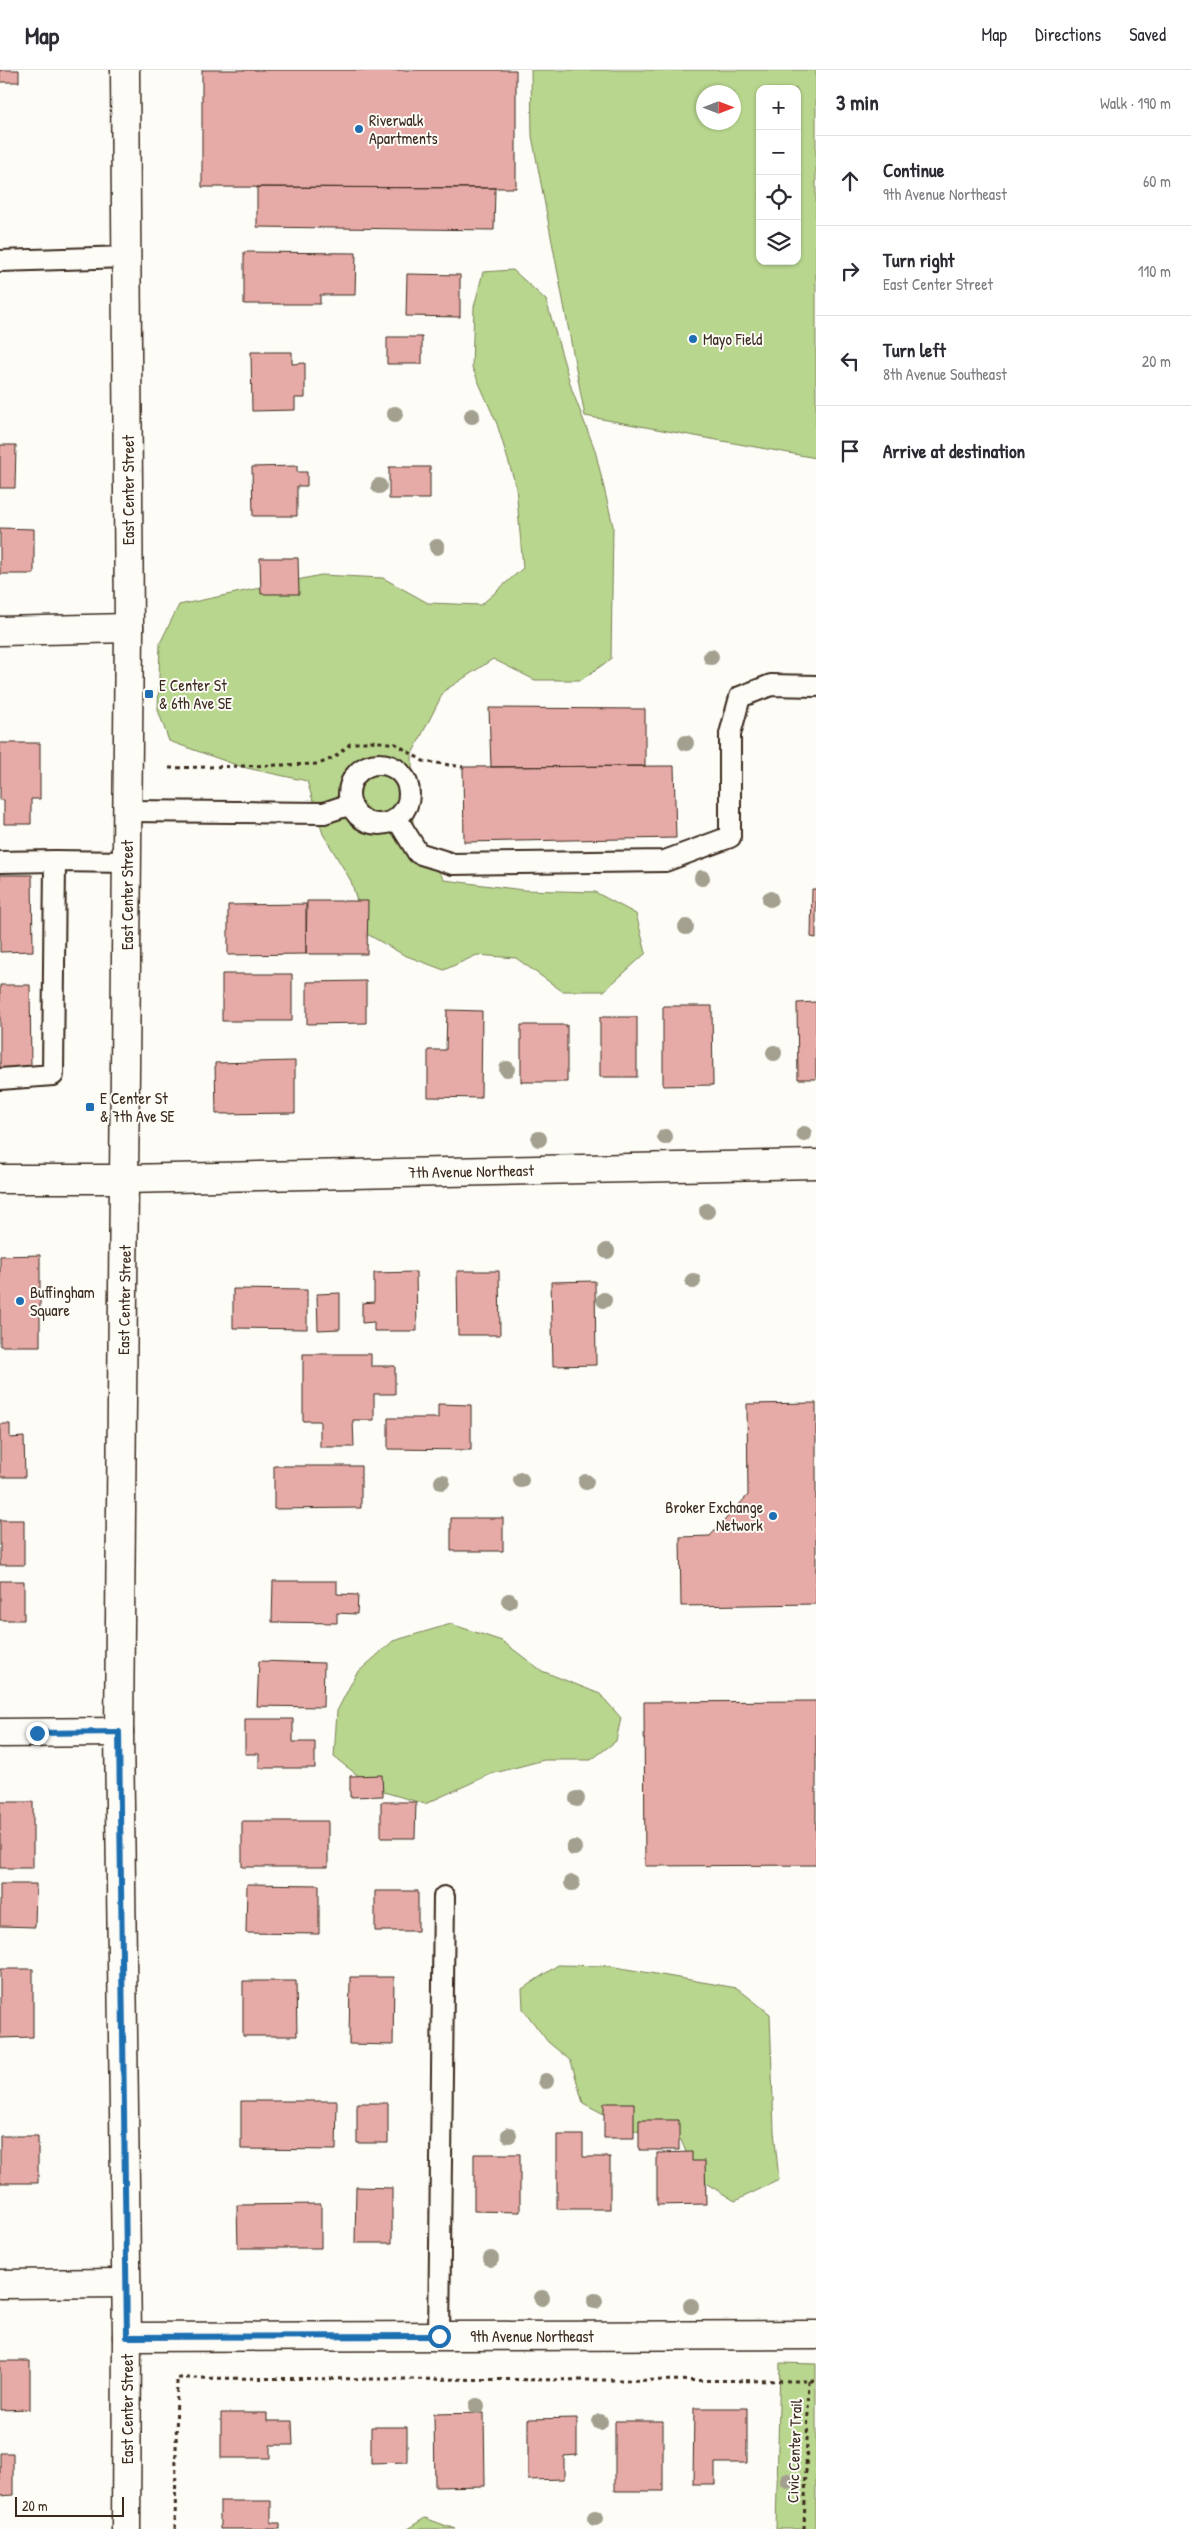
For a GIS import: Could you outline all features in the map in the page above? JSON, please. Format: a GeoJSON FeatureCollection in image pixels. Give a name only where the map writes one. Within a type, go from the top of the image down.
{"type":"FeatureCollection","features":[{"type":"Feature","properties":{"kind":"street","name":"East Center Street"},"geometry":{"type":"LineString","coordinates":[[125,70],[129,628],[119,1732],[127,2337],[126,2529]]}},
{"type":"Feature","properties":{"kind":"street"},"geometry":{"type":"LineString","coordinates":[[0,631],[129,628]]}},
{"type":"Feature","properties":{"kind":"street","name":"7th Avenue Northeast"},"geometry":{"type":"LineString","coordinates":[[0,1179],[125,1179],[816,1164]]}},
{"type":"Feature","properties":{"kind":"street"},"geometry":{"type":"LineString","coordinates":[[0,1733],[119,1732]]}},
{"type":"Feature","properties":{"kind":"street"},"geometry":{"type":"LineString","coordinates":[[0,2284],[126,2283]]}},
{"type":"Feature","properties":{"kind":"street","name":"9th Avenue Northeast"},"geometry":{"type":"LineString","coordinates":[[127,2337],[816,2335]]}},
{"type":"Feature","properties":{"kind":"lane"},"geometry":{"type":"LineString","coordinates":[[0,261],[127,257]]}},
{"type":"Feature","properties":{"kind":"lane"},"geometry":{"type":"LineString","coordinates":[[397,819],[418,853],[453,864],[665,860],[730,837],[730,734],[740,698],[771,685],[816,686]]}},
{"type":"Feature","properties":{"kind":"lane"},"geometry":{"type":"LineString","coordinates":[[384,764],[401,773],[409,791],[409,801],[397,819],[383,824],[368,822],[359,817],[351,804],[349,789],[358,772],[366,767],[384,764]]}},
{"type":"Feature","properties":{"kind":"lane"},"geometry":{"type":"LineString","coordinates":[[128,811],[324,813],[351,804]]}},
{"type":"Feature","properties":{"kind":"lane"},"geometry":{"type":"LineString","coordinates":[[0,1079],[53,1075],[55,861]]}},
{"type":"Feature","properties":{"kind":"lane"},"geometry":{"type":"LineString","coordinates":[[0,862],[127,862]]}},
{"type":"Feature","properties":{"kind":"lane"},"geometry":{"type":"LineString","coordinates":[[439,2336],[444,1898]]}},
{"type":"Feature","properties":{"kind":"path"},"geometry":{"type":"LineString","coordinates":[[169,768],[319,764],[335,757],[350,744],[371,740],[396,744],[423,761],[463,767]]}},
{"type":"Feature","properties":{"kind":"path"},"geometry":{"type":"LineString","coordinates":[[175,2529],[177,2378],[809,2381]]}},
{"type":"Feature","properties":{"kind":"path","name":"Civic Center Trail"},"geometry":{"type":"LineString","coordinates":[[804,2529],[809,2381],[816,2381]]}},
{"type":"Feature","properties":{"kind":"green space","name":"Mayo Field"},"geometry":{"type":"Polygon","coordinates":[[[531,70],[816,70],[816,458],[585,416],[532,136],[531,70]]]}},
{"type":"Feature","properties":{"kind":"green space"},"geometry":{"type":"Polygon","coordinates":[[[513,270],[546,300],[572,390],[595,450],[613,526],[611,659],[581,680],[535,680],[493,659],[444,691],[412,754],[413,825],[444,880],[523,890],[595,892],[636,914],[646,953],[604,991],[562,991],[516,958],[477,955],[444,970],[404,955],[367,934],[351,881],[323,834],[307,781],[242,767],[169,741],[158,710],[160,643],[179,605],[321,575],[383,578],[428,603],[481,605],[523,568],[516,486],[497,424],[472,367],[474,307],[483,272],[513,270]]]}},
{"type":"Feature","properties":{"kind":"green space"},"geometry":{"type":"Polygon","coordinates":[[[451,1624],[502,1641],[542,1671],[600,1694],[621,1718],[616,1741],[591,1760],[544,1760],[491,1774],[425,1804],[377,1790],[334,1757],[337,1711],[356,1674],[393,1641],[451,1624]]]}},
{"type":"Feature","properties":{"kind":"green space"},"geometry":{"type":"Polygon","coordinates":[[[558,1965],[609,1966],[737,1988],[770,2014],[774,2131],[779,2180],[735,2201],[697,2178],[681,2140],[636,2131],[583,2103],[571,2061],[548,2042],[523,2009],[522,1989],[558,1965]]]}},
{"type":"Feature","properties":{"kind":"green space"},"geometry":{"type":"Polygon","coordinates":[[[780,2363],[816,2364],[816,2529],[776,2529],[780,2363]]]}},
{"type":"Feature","properties":{"kind":"green space"},"geometry":{"type":"Polygon","coordinates":[[[425,2518],[455,2529],[407,2529],[425,2518]]]}},
{"type":"Feature","properties":{"kind":"building"},"geometry":{"type":"Polygon","coordinates":[[[0,70],[19,70],[19,82],[0,82],[0,70]]]}},
{"type":"Feature","properties":{"kind":"building","name":"Riverwalk Apartments"},"geometry":{"type":"Polygon","coordinates":[[[202,70],[516,70],[516,188],[202,187],[202,70]]]}},
{"type":"Feature","properties":{"kind":"building"},"geometry":{"type":"Polygon","coordinates":[[[257,187],[495,188],[494,230],[257,227],[257,187]]]}},
{"type":"Feature","properties":{"kind":"building"},"geometry":{"type":"Polygon","coordinates":[[[244,252],[356,253],[355,295],[320,295],[320,304],[244,304],[244,252]]]}},
{"type":"Feature","properties":{"kind":"building"},"geometry":{"type":"Polygon","coordinates":[[[407,274],[460,275],[460,317],[406,316],[407,274]]]}},
{"type":"Feature","properties":{"kind":"building"},"geometry":{"type":"Polygon","coordinates":[[[387,337],[422,337],[422,364],[387,364],[387,337]]]}},
{"type":"Feature","properties":{"kind":"building"},"geometry":{"type":"Polygon","coordinates":[[[251,352],[292,352],[292,364],[305,363],[305,398],[295,398],[295,410],[252,411],[251,352]]]}},
{"type":"Feature","properties":{"kind":"building"},"geometry":{"type":"Polygon","coordinates":[[[0,445],[16,445],[15,488],[0,488],[0,445]]]}},
{"type":"Feature","properties":{"kind":"building"},"geometry":{"type":"Polygon","coordinates":[[[297,466],[297,472],[307,472],[307,486],[297,486],[297,516],[253,516],[252,467],[297,466]]]}},
{"type":"Feature","properties":{"kind":"building"},"geometry":{"type":"Polygon","coordinates":[[[389,467],[430,467],[430,499],[389,499],[389,467]]]}},
{"type":"Feature","properties":{"kind":"building"},"geometry":{"type":"Polygon","coordinates":[[[0,528],[34,529],[34,574],[0,574],[0,528]]]}},
{"type":"Feature","properties":{"kind":"building"},"geometry":{"type":"Polygon","coordinates":[[[260,558],[298,558],[299,594],[261,594],[260,558]]]}},
{"type":"Feature","properties":{"kind":"building"},"geometry":{"type":"Polygon","coordinates":[[[489,708],[645,709],[645,766],[491,767],[489,708]]]}},
{"type":"Feature","properties":{"kind":"building"},"geometry":{"type":"Polygon","coordinates":[[[0,743],[40,743],[40,799],[31,799],[31,824],[4,824],[4,800],[0,800],[0,743]]]}},
{"type":"Feature","properties":{"kind":"building"},"geometry":{"type":"Polygon","coordinates":[[[674,766],[676,838],[464,842],[463,767],[674,766]]]}},
{"type":"Feature","properties":{"kind":"building"},"geometry":{"type":"Polygon","coordinates":[[[0,875],[32,875],[33,951],[0,952],[0,875]]]}},
{"type":"Feature","properties":{"kind":"building"},"geometry":{"type":"Polygon","coordinates":[[[812,889],[816,889],[816,938],[811,937],[812,889]]]}},
{"type":"Feature","properties":{"kind":"building"},"geometry":{"type":"Polygon","coordinates":[[[307,901],[368,901],[367,954],[306,954],[307,901]]]}},
{"type":"Feature","properties":{"kind":"building"},"geometry":{"type":"Polygon","coordinates":[[[306,904],[306,954],[228,955],[228,905],[306,904]]]}},
{"type":"Feature","properties":{"kind":"building"},"geometry":{"type":"Polygon","coordinates":[[[222,974],[292,974],[292,1021],[222,1021],[222,974]]]}},
{"type":"Feature","properties":{"kind":"building"},"geometry":{"type":"Polygon","coordinates":[[[366,981],[366,1023],[307,1024],[307,982],[366,981]]]}},
{"type":"Feature","properties":{"kind":"building"},"geometry":{"type":"Polygon","coordinates":[[[0,985],[30,985],[31,1068],[0,1069],[0,985]]]}},
{"type":"Feature","properties":{"kind":"building"},"geometry":{"type":"Polygon","coordinates":[[[816,1002],[816,1079],[798,1079],[797,1003],[816,1002]]]}},
{"type":"Feature","properties":{"kind":"building"},"geometry":{"type":"Polygon","coordinates":[[[663,1006],[712,1006],[713,1085],[663,1086],[663,1006]]]}},
{"type":"Feature","properties":{"kind":"building"},"geometry":{"type":"Polygon","coordinates":[[[447,1010],[482,1011],[481,1098],[428,1097],[428,1050],[446,1050],[447,1010]]]}},
{"type":"Feature","properties":{"kind":"building"},"geometry":{"type":"Polygon","coordinates":[[[600,1017],[637,1017],[637,1077],[600,1077],[600,1017]]]}},
{"type":"Feature","properties":{"kind":"building"},"geometry":{"type":"Polygon","coordinates":[[[521,1025],[567,1025],[567,1082],[521,1082],[521,1025]]]}},
{"type":"Feature","properties":{"kind":"building"},"geometry":{"type":"Polygon","coordinates":[[[295,1061],[295,1113],[216,1114],[215,1063],[295,1061]]]}},
{"type":"Feature","properties":{"kind":"building","name":"Buffingham Square"},"geometry":{"type":"Polygon","coordinates":[[[40,1255],[40,1346],[0,1346],[0,1256],[40,1255]]]}},
{"type":"Feature","properties":{"kind":"building"},"geometry":{"type":"Polygon","coordinates":[[[457,1271],[499,1271],[500,1335],[458,1335],[457,1271]]]}},
{"type":"Feature","properties":{"kind":"building"},"geometry":{"type":"Polygon","coordinates":[[[416,1272],[417,1331],[374,1331],[374,1322],[362,1323],[362,1303],[374,1302],[374,1273],[416,1272]]]}},
{"type":"Feature","properties":{"kind":"building"},"geometry":{"type":"Polygon","coordinates":[[[595,1281],[596,1365],[553,1366],[551,1282],[595,1281]]]}},
{"type":"Feature","properties":{"kind":"building"},"geometry":{"type":"Polygon","coordinates":[[[233,1289],[307,1290],[307,1329],[233,1328],[233,1289]]]}},
{"type":"Feature","properties":{"kind":"building"},"geometry":{"type":"Polygon","coordinates":[[[340,1293],[340,1329],[318,1330],[317,1294],[340,1293]]]}},
{"type":"Feature","properties":{"kind":"building"},"geometry":{"type":"Polygon","coordinates":[[[303,1354],[371,1354],[371,1366],[395,1366],[395,1394],[374,1394],[374,1420],[353,1420],[354,1447],[320,1447],[320,1421],[303,1421],[303,1354]]]}},
{"type":"Feature","properties":{"kind":"building","name":"Broker Exchange Network"},"geometry":{"type":"Polygon","coordinates":[[[816,1403],[816,1604],[681,1606],[680,1537],[710,1536],[748,1495],[747,1404],[816,1403]]]}},
{"type":"Feature","properties":{"kind":"building"},"geometry":{"type":"Polygon","coordinates":[[[438,1404],[471,1405],[471,1450],[388,1449],[388,1418],[438,1418],[438,1404]]]}},
{"type":"Feature","properties":{"kind":"building"},"geometry":{"type":"Polygon","coordinates":[[[0,1424],[10,1424],[10,1438],[24,1437],[25,1477],[0,1477],[0,1424]]]}},
{"type":"Feature","properties":{"kind":"building"},"geometry":{"type":"Polygon","coordinates":[[[274,1466],[361,1466],[361,1508],[274,1509],[274,1466]]]}},
{"type":"Feature","properties":{"kind":"building"},"geometry":{"type":"Polygon","coordinates":[[[451,1518],[503,1518],[503,1551],[451,1551],[451,1518]]]}},
{"type":"Feature","properties":{"kind":"building"},"geometry":{"type":"Polygon","coordinates":[[[0,1520],[24,1520],[24,1565],[0,1565],[0,1520]]]}},
{"type":"Feature","properties":{"kind":"building"},"geometry":{"type":"Polygon","coordinates":[[[0,1581],[24,1581],[24,1620],[0,1620],[0,1581]]]}},
{"type":"Feature","properties":{"kind":"building"},"geometry":{"type":"Polygon","coordinates":[[[273,1581],[337,1581],[337,1594],[358,1595],[357,1614],[337,1613],[337,1623],[272,1622],[273,1581]]]}},
{"type":"Feature","properties":{"kind":"building"},"geometry":{"type":"Polygon","coordinates":[[[259,1661],[324,1663],[323,1707],[257,1706],[259,1661]]]}},
{"type":"Feature","properties":{"kind":"building"},"geometry":{"type":"Polygon","coordinates":[[[816,1701],[816,1865],[645,1866],[644,1702],[816,1701]]]}},
{"type":"Feature","properties":{"kind":"building"},"geometry":{"type":"Polygon","coordinates":[[[245,1719],[293,1719],[293,1742],[315,1742],[315,1768],[259,1768],[259,1754],[245,1754],[245,1719]]]}},
{"type":"Feature","properties":{"kind":"building"},"geometry":{"type":"Polygon","coordinates":[[[382,1775],[383,1796],[350,1797],[350,1776],[382,1775]]]}},
{"type":"Feature","properties":{"kind":"building"},"geometry":{"type":"Polygon","coordinates":[[[0,1802],[33,1802],[33,1868],[0,1868],[0,1802]]]}},
{"type":"Feature","properties":{"kind":"building"},"geometry":{"type":"Polygon","coordinates":[[[381,1802],[416,1802],[415,1838],[381,1838],[381,1802]]]}},
{"type":"Feature","properties":{"kind":"building"},"geometry":{"type":"Polygon","coordinates":[[[242,1821],[328,1821],[328,1867],[242,1867],[242,1821]]]}},
{"type":"Feature","properties":{"kind":"building"},"geometry":{"type":"Polygon","coordinates":[[[0,1884],[36,1884],[35,1927],[0,1926],[0,1884]]]}},
{"type":"Feature","properties":{"kind":"building"},"geometry":{"type":"Polygon","coordinates":[[[247,1884],[319,1885],[319,1934],[246,1933],[247,1884]]]}},
{"type":"Feature","properties":{"kind":"building"},"geometry":{"type":"Polygon","coordinates":[[[375,1891],[418,1891],[418,1931],[375,1931],[375,1891]]]}},
{"type":"Feature","properties":{"kind":"building"},"geometry":{"type":"Polygon","coordinates":[[[0,1969],[33,1969],[33,2037],[0,2038],[0,1969]]]}},
{"type":"Feature","properties":{"kind":"building"},"geometry":{"type":"Polygon","coordinates":[[[350,1977],[394,1977],[393,2045],[349,2044],[350,1977]]]}},
{"type":"Feature","properties":{"kind":"building"},"geometry":{"type":"Polygon","coordinates":[[[243,1981],[296,1981],[297,2036],[243,2036],[243,1981]]]}},
{"type":"Feature","properties":{"kind":"building"},"geometry":{"type":"Polygon","coordinates":[[[241,2101],[337,2101],[336,2150],[241,2149],[241,2101]]]}},
{"type":"Feature","properties":{"kind":"building"},"geometry":{"type":"Polygon","coordinates":[[[357,2103],[388,2103],[388,2143],[357,2143],[357,2103]]]}},
{"type":"Feature","properties":{"kind":"building"},"geometry":{"type":"Polygon","coordinates":[[[604,2103],[634,2103],[634,2138],[604,2138],[604,2103]]]}},
{"type":"Feature","properties":{"kind":"building"},"geometry":{"type":"Polygon","coordinates":[[[639,2120],[679,2120],[679,2150],[639,2150],[639,2120]]]}},
{"type":"Feature","properties":{"kind":"building"},"geometry":{"type":"Polygon","coordinates":[[[557,2135],[583,2135],[583,2157],[610,2157],[610,2209],[557,2209],[557,2135]]]}},
{"type":"Feature","properties":{"kind":"building"},"geometry":{"type":"Polygon","coordinates":[[[0,2136],[38,2136],[38,2183],[0,2183],[0,2136]]]}},
{"type":"Feature","properties":{"kind":"building"},"geometry":{"type":"Polygon","coordinates":[[[692,2152],[692,2161],[705,2161],[706,2204],[657,2205],[657,2153],[692,2152]]]}},
{"type":"Feature","properties":{"kind":"building"},"geometry":{"type":"Polygon","coordinates":[[[474,2154],[520,2154],[520,2212],[474,2211],[474,2154]]]}},
{"type":"Feature","properties":{"kind":"building"},"geometry":{"type":"Polygon","coordinates":[[[356,2187],[392,2188],[392,2243],[355,2243],[356,2187]]]}},
{"type":"Feature","properties":{"kind":"building"},"geometry":{"type":"Polygon","coordinates":[[[321,2204],[321,2248],[238,2248],[237,2205],[321,2204]]]}},
{"type":"Feature","properties":{"kind":"building"},"geometry":{"type":"Polygon","coordinates":[[[0,2361],[30,2361],[30,2409],[0,2410],[0,2361]]]}},
{"type":"Feature","properties":{"kind":"building"},"geometry":{"type":"Polygon","coordinates":[[[694,2408],[747,2408],[747,2463],[715,2463],[715,2484],[693,2484],[694,2408]]]}},
{"type":"Feature","properties":{"kind":"building"},"geometry":{"type":"Polygon","coordinates":[[[221,2413],[267,2413],[267,2421],[292,2421],[293,2445],[270,2445],[270,2458],[221,2458],[221,2413]]]}},
{"type":"Feature","properties":{"kind":"building"},"geometry":{"type":"Polygon","coordinates":[[[484,2413],[485,2486],[435,2487],[434,2414],[484,2413]]]}},
{"type":"Feature","properties":{"kind":"building"},"geometry":{"type":"Polygon","coordinates":[[[577,2418],[577,2455],[564,2456],[564,2479],[528,2480],[528,2419],[577,2418]]]}},
{"type":"Feature","properties":{"kind":"building"},"geometry":{"type":"Polygon","coordinates":[[[615,2421],[663,2421],[663,2491],[615,2491],[615,2421]]]}},
{"type":"Feature","properties":{"kind":"building"},"geometry":{"type":"Polygon","coordinates":[[[371,2427],[407,2427],[407,2462],[371,2463],[371,2427]]]}},
{"type":"Feature","properties":{"kind":"building"},"geometry":{"type":"Polygon","coordinates":[[[0,2453],[13,2453],[13,2495],[0,2496],[0,2453]]]}},
{"type":"Feature","properties":{"kind":"building"},"geometry":{"type":"Polygon","coordinates":[[[220,2501],[271,2501],[271,2523],[280,2523],[280,2529],[220,2529],[220,2501]]]}},
{"type":"Feature","properties":{"kind":"place","name":"Riverwalk Apartments"},"geometry":{"type":"Point","coordinates":[359,129]}},
{"type":"Feature","properties":{"kind":"place","name":"Mayo Field"},"geometry":{"type":"Point","coordinates":[693,339]}},
{"type":"Feature","properties":{"kind":"place","name":"E Center St & 6th Ave SE"},"geometry":{"type":"Point","coordinates":[149,694]}},
{"type":"Feature","properties":{"kind":"place","name":"E Center St & 7th Ave SE"},"geometry":{"type":"Point","coordinates":[90,1107]}},
{"type":"Feature","properties":{"kind":"place","name":"Buffingham Square"},"geometry":{"type":"Point","coordinates":[20,1301]}},
{"type":"Feature","properties":{"kind":"place","name":"Broker Exchange Network"},"geometry":{"type":"Point","coordinates":[773,1516]}},
{"type":"Feature","properties":{"kind":"route"},"geometry":{"type":"LineString","coordinates":[[37,1733],[119,1732],[127,2337],[439,2336]]}}]}
